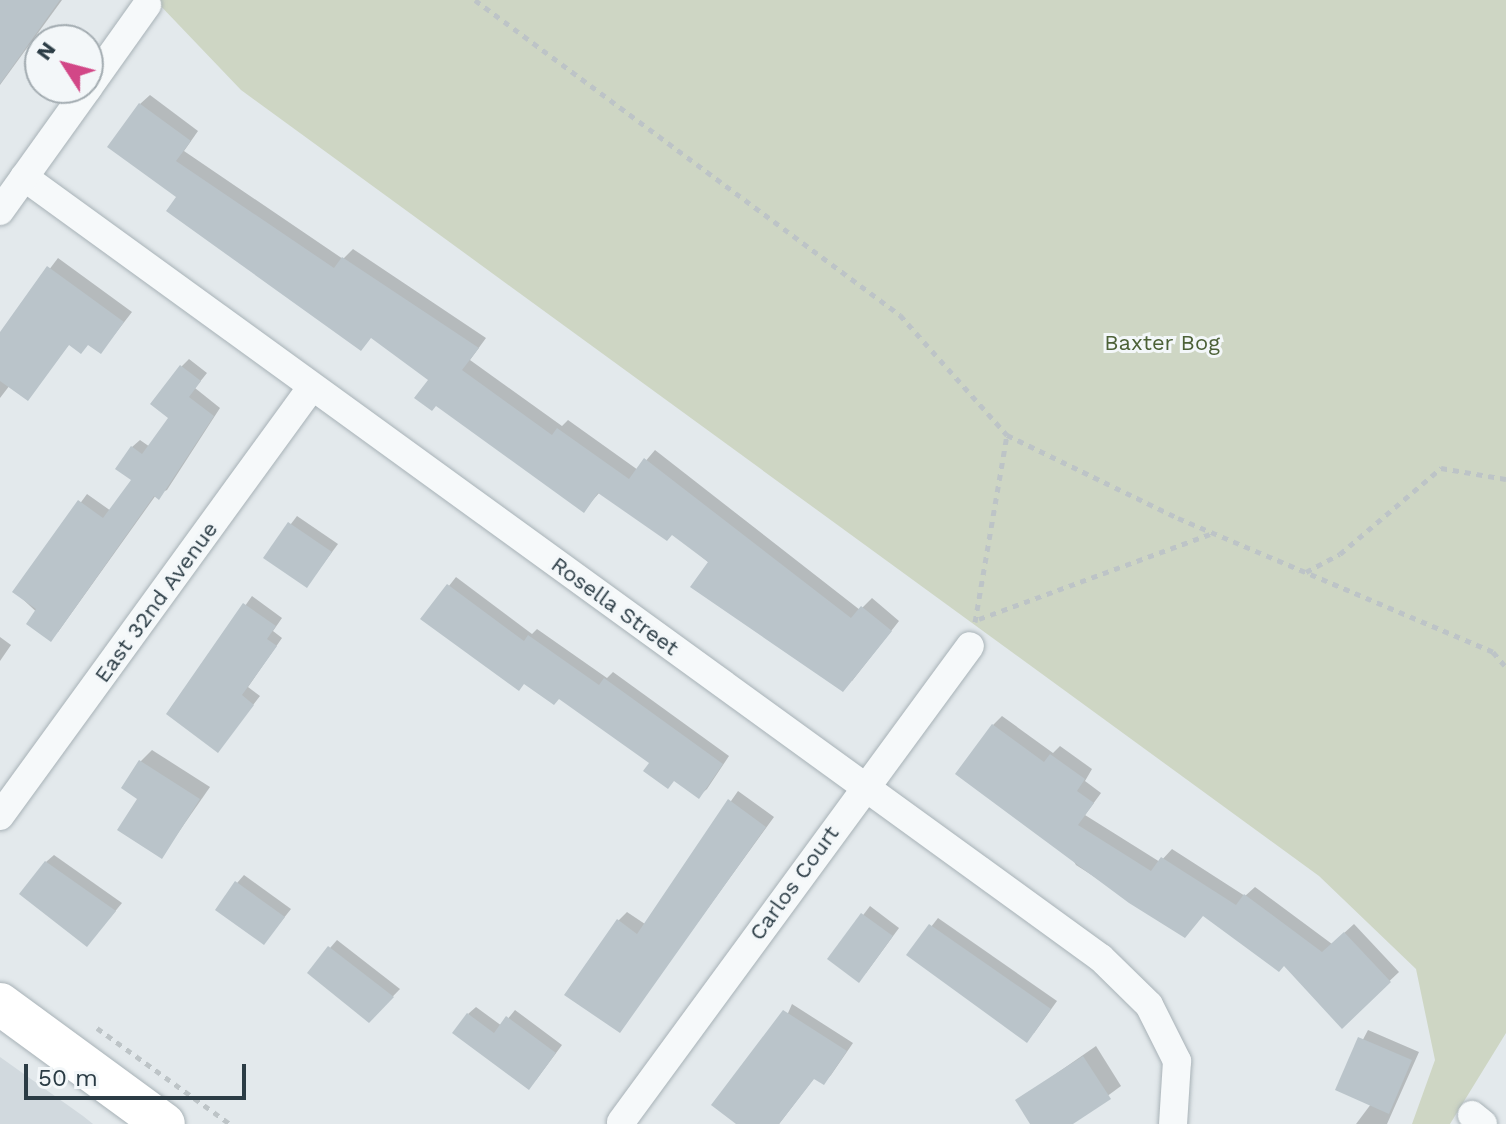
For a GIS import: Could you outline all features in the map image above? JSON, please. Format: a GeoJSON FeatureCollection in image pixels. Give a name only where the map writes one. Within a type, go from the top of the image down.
{"type":"FeatureCollection","features":[{"type":"Feature","properties":{"kind":"street"},"geometry":{"type":"LineString","coordinates":[[104,65],[147,5]]}},
{"type":"Feature","properties":{"kind":"street"},"geometry":{"type":"LineString","coordinates":[[0,211],[76,104]]}},
{"type":"Feature","properties":{"kind":"street","name":"Rosella Street"},"geometry":{"type":"LineString","coordinates":[[24,177],[1101,958],[1149,1005],[1177,1061],[1173,1124]]}},
{"type":"Feature","properties":{"kind":"street","name":"East 32nd Avenue"},"geometry":{"type":"LineString","coordinates":[[0,816],[311,388]]}},
{"type":"Feature","properties":{"kind":"street","name":"Carlos Court"},"geometry":{"type":"LineString","coordinates":[[621,1122],[972,633]]}},
{"type":"Feature","properties":{"kind":"street"},"geometry":{"type":"LineString","coordinates":[[0,1004],[164,1124]]}},
{"type":"Feature","properties":{"kind":"path"},"geometry":{"type":"LineString","coordinates":[[475,0],[900,315],[1007,435],[1212,533],[1493,652],[1506,667]]}},
{"type":"Feature","properties":{"kind":"path"},"geometry":{"type":"LineString","coordinates":[[972,633],[1007,435]]}},
{"type":"Feature","properties":{"kind":"path"},"geometry":{"type":"LineString","coordinates":[[1305,573],[1340,554],[1441,468],[1506,479]]}},
{"type":"Feature","properties":{"kind":"path"},"geometry":{"type":"LineString","coordinates":[[972,633],[1212,533]]}},
{"type":"Feature","properties":{"kind":"shaded area"},"geometry":{"type":"Polygon","coordinates":[[[0,1057],[83,1116],[93,1124],[0,1124],[0,1057]]]}},
{"type":"Feature","properties":{"kind":"green space","name":"Baxter Bog"},"geometry":{"type":"Polygon","coordinates":[[[155,0],[1506,0],[1506,1033],[1450,1124],[1412,1124],[1435,1060],[1416,969],[1319,876],[241,90],[155,0]]]}},
{"type":"Feature","properties":{"kind":"building"},"geometry":{"type":"Polygon","coordinates":[[[0,0],[60,0],[43,24],[24,24],[24,50],[0,84],[0,0]]]}},
{"type":"Feature","properties":{"kind":"building"},"geometry":{"type":"Polygon","coordinates":[[[139,103],[191,141],[176,161],[334,268],[342,257],[479,348],[462,370],[552,435],[557,428],[629,479],[644,458],[851,618],[861,606],[892,631],[843,692],[690,587],[708,562],[672,535],[667,541],[598,493],[584,513],[436,406],[432,411],[414,398],[428,380],[371,338],[361,351],[166,211],[176,197],[107,147],[139,103]]]}},
{"type":"Feature","properties":{"kind":"building"},"geometry":{"type":"Polygon","coordinates":[[[47,266],[124,322],[101,354],[88,345],[81,354],[69,345],[28,401],[0,381],[0,332],[47,266]]]}},
{"type":"Feature","properties":{"kind":"building"},"geometry":{"type":"Polygon","coordinates":[[[180,365],[201,381],[189,397],[214,416],[159,500],[154,496],[51,642],[26,624],[36,609],[12,592],[78,500],[103,518],[131,480],[115,469],[131,446],[142,454],[168,418],[150,404],[180,365]]]}},
{"type":"Feature","properties":{"kind":"building"},"geometry":{"type":"Polygon","coordinates":[[[288,522],[332,552],[307,588],[263,558],[288,522]]]}},
{"type":"Feature","properties":{"kind":"building"},"geometry":{"type":"Polygon","coordinates":[[[447,584],[524,641],[528,635],[599,685],[604,678],[723,764],[699,799],[674,781],[668,789],[643,771],[649,763],[559,699],[554,705],[524,684],[519,691],[420,619],[447,584]]]}},
{"type":"Feature","properties":{"kind":"building"},"geometry":{"type":"Polygon","coordinates":[[[243,603],[276,626],[267,639],[277,646],[242,695],[254,705],[218,753],[166,714],[243,603]]]}},
{"type":"Feature","properties":{"kind":"building"},"geometry":{"type":"Polygon","coordinates":[[[992,724],[1044,762],[1050,754],[1085,779],[1077,791],[1094,803],[1078,825],[1151,871],[1161,857],[1236,905],[1244,894],[1322,952],[1344,932],[1391,982],[1342,1029],[1284,966],[1279,972],[1203,916],[1185,938],[1129,903],[955,774],[992,724]]]}},
{"type":"Feature","properties":{"kind":"building"},"geometry":{"type":"Polygon","coordinates":[[[139,760],[200,799],[162,859],[117,830],[137,799],[121,788],[139,760]]]}},
{"type":"Feature","properties":{"kind":"building"},"geometry":{"type":"Polygon","coordinates":[[[728,799],[766,827],[620,1033],[564,995],[617,919],[637,934],[728,799]]]}},
{"type":"Feature","properties":{"kind":"building"},"geometry":{"type":"Polygon","coordinates":[[[45,861],[116,911],[87,947],[19,894],[45,861]]]}},
{"type":"Feature","properties":{"kind":"building"},"geometry":{"type":"Polygon","coordinates":[[[235,881],[285,917],[264,945],[215,910],[235,881]]]}},
{"type":"Feature","properties":{"kind":"building"},"geometry":{"type":"Polygon","coordinates":[[[861,913],[893,936],[859,983],[827,959],[861,913]]]}},
{"type":"Feature","properties":{"kind":"building"},"geometry":{"type":"Polygon","coordinates":[[[929,924],[1051,1009],[1027,1043],[906,955],[929,924]]]}},
{"type":"Feature","properties":{"kind":"building"},"geometry":{"type":"Polygon","coordinates":[[[328,946],[394,997],[369,1023],[307,973],[328,946]]]}},
{"type":"Feature","properties":{"kind":"building"},"geometry":{"type":"Polygon","coordinates":[[[783,1010],[847,1051],[824,1085],[814,1079],[779,1124],[736,1124],[711,1105],[783,1010]]]}},
{"type":"Feature","properties":{"kind":"building"},"geometry":{"type":"Polygon","coordinates":[[[467,1013],[494,1033],[506,1016],[556,1053],[529,1090],[452,1033],[467,1013]]]}},
{"type":"Feature","properties":{"kind":"building"},"geometry":{"type":"Polygon","coordinates":[[[1358,1037],[1412,1060],[1389,1114],[1335,1090],[1358,1037]]]}},
{"type":"Feature","properties":{"kind":"building"},"geometry":{"type":"Polygon","coordinates":[[[1083,1056],[1111,1099],[1073,1124],[1030,1124],[1015,1100],[1083,1056]]]}}]}
